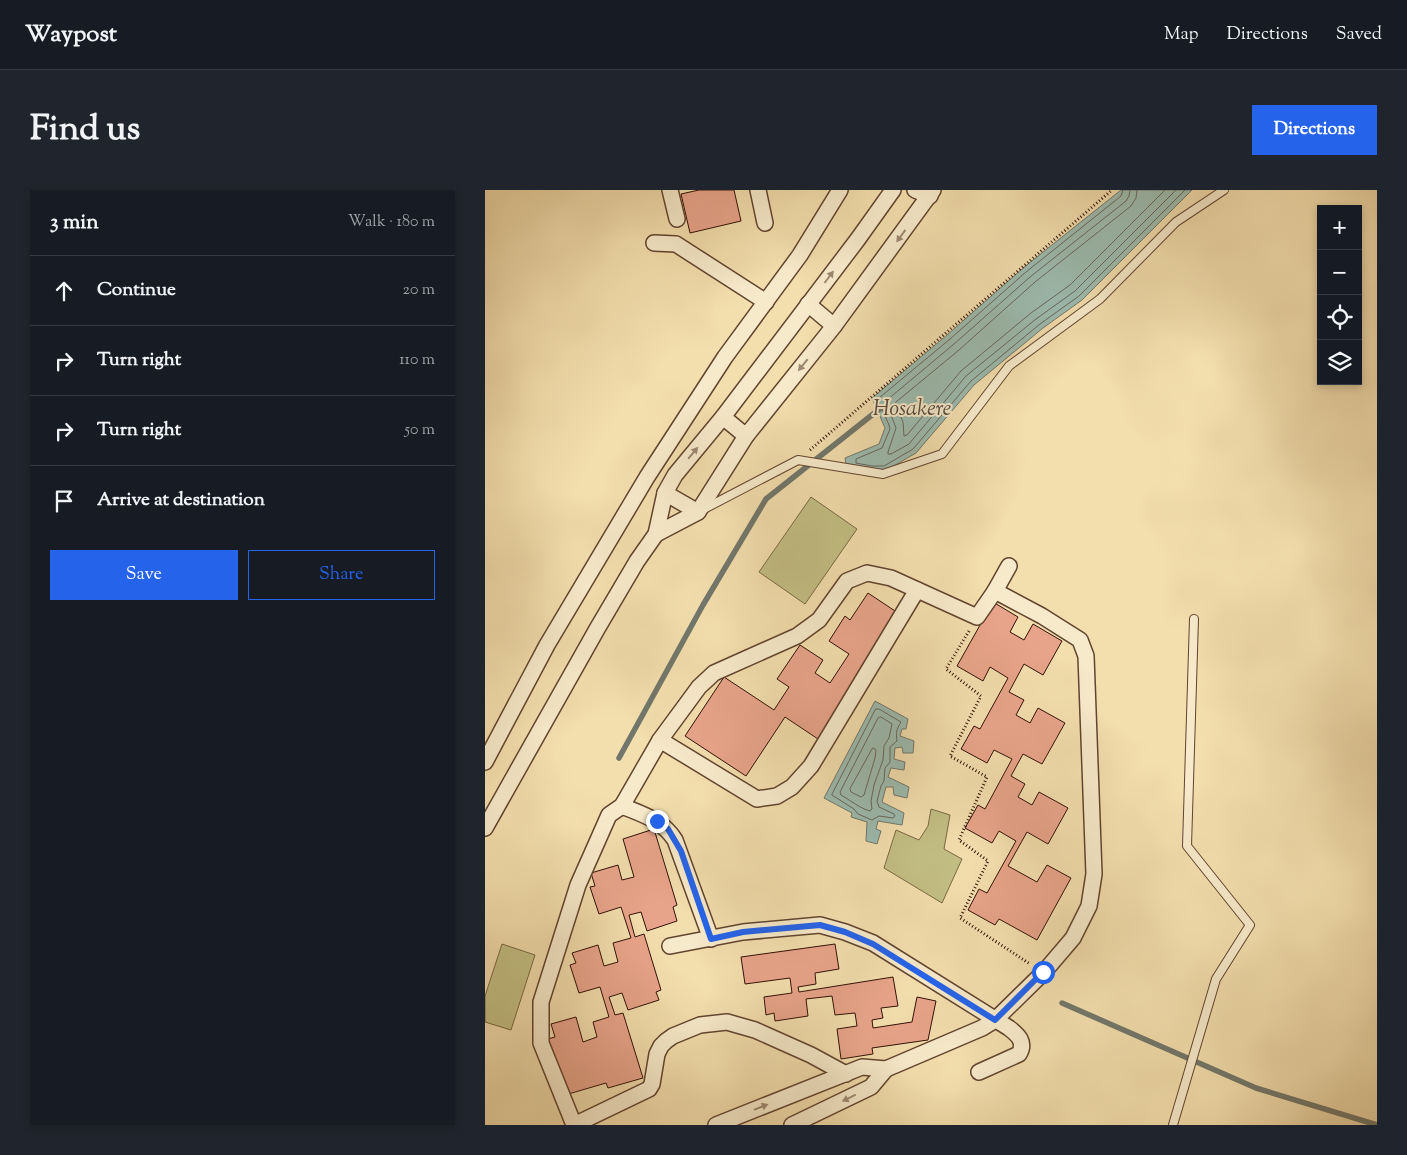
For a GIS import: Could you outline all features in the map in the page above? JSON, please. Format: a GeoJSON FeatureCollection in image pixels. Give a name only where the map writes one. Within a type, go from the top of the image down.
{"type":"FeatureCollection","features":[{"type":"Feature","properties":{"kind":"street"},"geometry":{"type":"LineString","coordinates":[[670,190],[677,219]]}},
{"type":"Feature","properties":{"kind":"street"},"geometry":{"type":"LineString","coordinates":[[758,190],[765,223]]}},
{"type":"Feature","properties":{"kind":"street"},"geometry":{"type":"LineString","coordinates":[[485,762],[547,645],[647,477],[725,357],[800,255],[840,190]]}},
{"type":"Feature","properties":{"kind":"street"},"geometry":{"type":"LineString","coordinates":[[485,828],[597,629],[637,561],[656,534],[665,492],[675,475],[723,417],[893,190]]}},
{"type":"Feature","properties":{"kind":"street"},"geometry":{"type":"LineString","coordinates":[[656,534],[698,512],[745,436],[834,326],[931,193],[915,190]]}},
{"type":"Feature","properties":{"kind":"street"},"geometry":{"type":"LineString","coordinates":[[654,243],[676,244],[766,302]]}},
{"type":"Feature","properties":{"kind":"street"},"geometry":{"type":"LineString","coordinates":[[808,304],[834,326]]}},
{"type":"Feature","properties":{"kind":"street"},"geometry":{"type":"LineString","coordinates":[[723,417],[745,436]]}},
{"type":"Feature","properties":{"kind":"street"},"geometry":{"type":"LineString","coordinates":[[665,492],[698,512]]}},
{"type":"Feature","properties":{"kind":"street"},"geometry":{"type":"LineString","coordinates":[[846,1074],[811,1055],[755,1030],[727,1022],[700,1025],[673,1036],[661,1046],[657,1054],[652,1084],[649,1089],[574,1125],[541,1042],[541,1002],[578,884],[609,816],[622,806],[660,740],[699,687],[714,673],[797,636],[819,620],[847,581],[867,573],[891,578],[977,618],[1009,566]]}},
{"type":"Feature","properties":{"kind":"street"},"geometry":{"type":"LineString","coordinates":[[660,740],[757,799],[777,796],[784,792],[792,787],[811,766],[917,590]]}},
{"type":"Feature","properties":{"kind":"street"},"geometry":{"type":"LineString","coordinates":[[716,1125],[862,1067],[886,1068],[982,1028],[995,1020],[1043,972],[1073,938],[1089,906],[1094,874],[1086,656],[1080,640],[1042,616],[995,591]]}},
{"type":"Feature","properties":{"kind":"street"},"geometry":{"type":"LineString","coordinates":[[622,806],[657,821],[672,834],[681,851],[711,939]]}},
{"type":"Feature","properties":{"kind":"street"},"geometry":{"type":"LineString","coordinates":[[670,946],[743,932],[820,925],[845,932],[873,944],[995,1020],[1020,1038],[1021,1050],[1014,1057],[979,1072]]}},
{"type":"Feature","properties":{"kind":"street"},"geometry":{"type":"LineString","coordinates":[[792,1125],[871,1087],[886,1068]]}},
{"type":"Feature","properties":{"kind":"lane"},"geometry":{"type":"LineString","coordinates":[[698,512],[798,460],[883,474],[942,454],[1009,366],[1100,299],[1176,222],[1224,190]]}},
{"type":"Feature","properties":{"kind":"lane"},"geometry":{"type":"LineString","coordinates":[[1173,1125],[1217,979],[1250,926],[1187,846],[1194,619]]}},
{"type":"Feature","properties":{"kind":"path"},"geometry":{"type":"LineString","coordinates":[[798,460],[1112,190]]}},
{"type":"Feature","properties":{"kind":"path"},"geometry":{"type":"LineString","coordinates":[[977,618],[947,669],[981,696],[950,756],[987,777],[959,840],[988,861],[959,918],[1043,972]]}},
{"type":"Feature","properties":{"kind":"shaded area"},"geometry":{"type":"Polygon","coordinates":[[[811,497],[857,529],[805,604],[759,572],[811,497]]]}},
{"type":"Feature","properties":{"kind":"shaded area"},"geometry":{"type":"Polygon","coordinates":[[[931,809],[950,815],[944,849],[962,859],[942,903],[884,868],[896,830],[919,840],[928,826],[931,809]]]}},
{"type":"Feature","properties":{"kind":"shaded area"},"geometry":{"type":"Polygon","coordinates":[[[502,944],[535,955],[511,1030],[485,1022],[485,996],[502,944]]]}},
{"type":"Feature","properties":{"kind":"water","name":"Hosakere"},"geometry":{"type":"Polygon","coordinates":[[[1121,190],[1192,190],[1082,300],[1043,328],[974,385],[916,453],[885,471],[846,465],[845,458],[879,444],[885,428],[872,398],[1023,268],[1121,190]]]}},
{"type":"Feature","properties":{"kind":"water"},"geometry":{"type":"Polygon","coordinates":[[[875,701],[908,719],[906,729],[902,729],[900,736],[914,741],[913,753],[903,753],[902,747],[895,748],[894,759],[905,762],[904,770],[891,768],[888,777],[909,787],[907,798],[894,795],[893,787],[886,787],[882,802],[904,813],[902,825],[878,821],[876,829],[881,831],[877,844],[866,841],[867,822],[851,817],[852,813],[824,798],[875,701]]]}},
{"type":"Feature","properties":{"kind":"building"},"geometry":{"type":"Polygon","coordinates":[[[699,190],[734,190],[741,221],[690,233],[681,194],[699,190]]]}},
{"type":"Feature","properties":{"kind":"building"},"geometry":{"type":"Polygon","coordinates":[[[868,593],[901,615],[818,739],[785,717],[746,776],[685,736],[724,677],[774,710],[789,687],[777,679],[800,645],[823,660],[815,673],[830,683],[849,654],[829,641],[845,616],[850,620],[868,593]]]}},
{"type":"Feature","properties":{"kind":"building"},"geometry":{"type":"Polygon","coordinates":[[[993,602],[1018,617],[1010,632],[1024,640],[1033,624],[1062,641],[1043,675],[1024,664],[1009,692],[1024,700],[1016,715],[1030,723],[1038,708],[1065,723],[1042,764],[1023,754],[1011,776],[1025,784],[1018,797],[1032,805],[1039,792],[1068,808],[1048,844],[1027,832],[1008,866],[1037,882],[1047,865],[1071,878],[1037,940],[999,919],[995,925],[968,910],[979,889],[987,893],[1016,841],[999,831],[992,843],[965,828],[978,805],[985,809],[1012,759],[994,750],[987,763],[961,749],[974,726],[980,729],[1008,678],[990,667],[983,681],[957,666],[993,602]]]}},
{"type":"Feature","properties":{"kind":"building"},"geometry":{"type":"Polygon","coordinates":[[[654,829],[677,905],[673,907],[677,921],[647,931],[641,912],[629,915],[635,937],[644,934],[661,990],[656,992],[659,1000],[628,1010],[622,993],[609,997],[615,1015],[623,1013],[643,1078],[608,1088],[606,1083],[565,1095],[548,1039],[555,1037],[551,1024],[576,1017],[583,1042],[597,1037],[593,1022],[609,1017],[600,987],[579,993],[570,965],[576,963],[572,953],[598,945],[604,966],[618,962],[613,943],[631,938],[621,907],[599,914],[590,887],[595,886],[591,873],[618,865],[622,880],[634,877],[623,839],[654,829]]]}},
{"type":"Feature","properties":{"kind":"building"},"geometry":{"type":"Polygon","coordinates":[[[835,944],[839,969],[815,973],[816,984],[798,987],[799,992],[893,977],[898,1006],[881,1008],[883,1018],[872,1020],[873,1028],[912,1022],[917,997],[936,1001],[928,1040],[872,1048],[873,1054],[841,1059],[837,1029],[857,1026],[855,1013],[835,1015],[832,996],[806,999],[808,1016],[775,1021],[774,1013],[766,1015],[764,997],[792,993],[790,978],[745,984],[741,957],[835,944]]]}},
{"type":"Feature","properties":{"kind":"waterway"},"geometry":{"type":"LineString","coordinates":[[619,758],[703,605],[766,499],[882,407]]}},
{"type":"Feature","properties":{"kind":"waterway"},"geometry":{"type":"LineString","coordinates":[[1062,1003],[1256,1088],[1377,1125]]}},
{"type":"Feature","properties":{"kind":"route"},"geometry":{"type":"LineString","coordinates":[[657,821],[668,829],[681,851],[711,939],[743,932],[820,925],[845,932],[873,944],[995,1020],[1043,972]]}}]}
